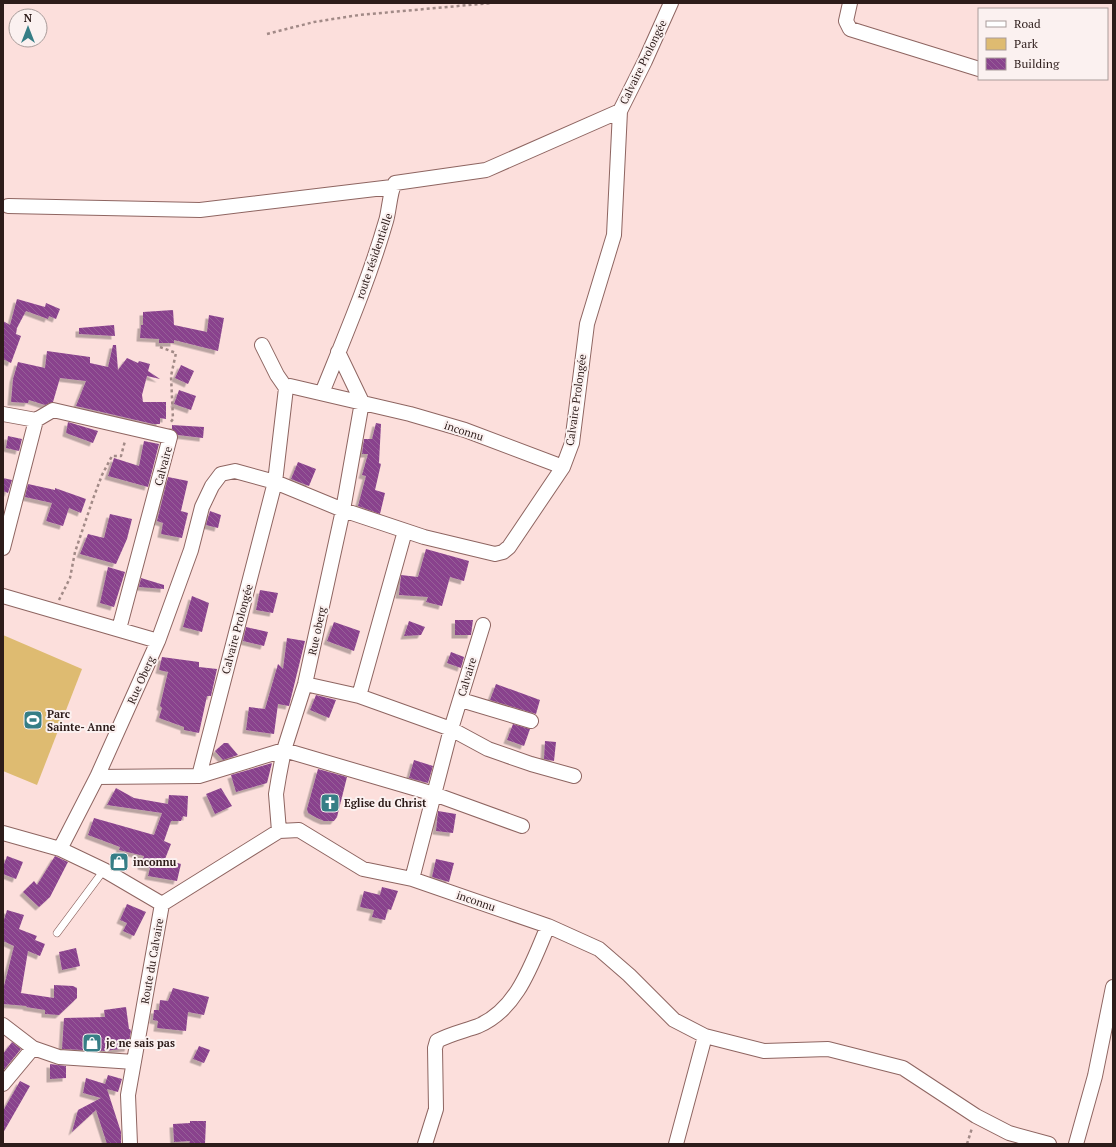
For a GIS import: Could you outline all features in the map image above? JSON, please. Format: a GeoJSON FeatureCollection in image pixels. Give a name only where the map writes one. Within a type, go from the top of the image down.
{"type":"FeatureCollection","features":[{"type":"Feature","properties":{"kind":"street","name":"Calvaire Prolongée"},"geometry":{"type":"LineString","coordinates":[[191,550],[202,507],[212,486],[221,474],[235,471],[275,482],[343,510],[424,537],[495,554],[503,552],[509,547],[564,467],[572,443],[587,324],[614,235],[620,111],[646,61],[671,3]]}},
{"type":"Feature","properties":{"kind":"street"},"geometry":{"type":"LineString","coordinates":[[850,3],[846,21],[850,29],[978,68]]}},
{"type":"Feature","properties":{"kind":"street"},"geometry":{"type":"LineString","coordinates":[[8,206],[200,210],[392,187],[395,183],[486,170],[620,111]]}},
{"type":"Feature","properties":{"kind":"street","name":"route résidentielle"},"geometry":{"type":"LineString","coordinates":[[322,393],[375,259],[390,209],[392,187]]}},
{"type":"Feature","properties":{"kind":"street"},"geometry":{"type":"LineString","coordinates":[[262,345],[277,375],[286,388],[275,482]]}},
{"type":"Feature","properties":{"kind":"street"},"geometry":{"type":"LineString","coordinates":[[338,352],[362,402],[343,510]]}},
{"type":"Feature","properties":{"kind":"street","name":"inconnu"},"geometry":{"type":"LineString","coordinates":[[286,388],[290,386],[362,402],[465,430],[564,467]]}},
{"type":"Feature","properties":{"kind":"street","name":"Calvaire"},"geometry":{"type":"LineString","coordinates":[[36,420],[53,410],[170,437],[119,629]]}},
{"type":"Feature","properties":{"kind":"street"},"geometry":{"type":"LineString","coordinates":[[3,414],[36,420],[3,548]]}},
{"type":"Feature","properties":{"kind":"street","name":"Calvaire Prolongée"},"geometry":{"type":"LineString","coordinates":[[199,776],[275,482]]}},
{"type":"Feature","properties":{"kind":"street","name":"Rue oberg"},"geometry":{"type":"LineString","coordinates":[[284,750],[305,684],[343,510]]}},
{"type":"Feature","properties":{"kind":"street"},"geometry":{"type":"LineString","coordinates":[[360,696],[405,531]]}},
{"type":"Feature","properties":{"kind":"street","name":"Rue Oberg"},"geometry":{"type":"LineString","coordinates":[[60,849],[97,777],[158,641],[191,550]]}},
{"type":"Feature","properties":{"kind":"street"},"geometry":{"type":"LineString","coordinates":[[3,596],[158,641]]}},
{"type":"Feature","properties":{"kind":"street","name":"Calvaire"},"geometry":{"type":"LineString","coordinates":[[434,794],[450,729],[461,700],[483,625]]}},
{"type":"Feature","properties":{"kind":"street"},"geometry":{"type":"LineString","coordinates":[[305,684],[360,696],[450,729],[488,749],[530,764],[574,776]]}},
{"type":"Feature","properties":{"kind":"street"},"geometry":{"type":"LineString","coordinates":[[461,700],[531,721]]}},
{"type":"Feature","properties":{"kind":"street"},"geometry":{"type":"LineString","coordinates":[[279,831],[276,794],[284,750]]}},
{"type":"Feature","properties":{"kind":"street"},"geometry":{"type":"LineString","coordinates":[[97,777],[199,776],[284,750],[434,794],[522,826]]}},
{"type":"Feature","properties":{"kind":"street"},"geometry":{"type":"LineString","coordinates":[[412,879],[434,794]]}},
{"type":"Feature","properties":{"kind":"street","name":"inconnu"},"geometry":{"type":"LineString","coordinates":[[162,904],[279,831],[299,830],[363,869],[412,879],[548,926],[599,948],[629,975],[674,1020],[705,1036],[764,1051],[828,1049],[903,1068],[976,1116],[1009,1133],[1049,1144]]}},
{"type":"Feature","properties":{"kind":"street","name":"Route du Calvaire"},"geometry":{"type":"LineString","coordinates":[[3,833],[60,849],[104,870],[162,904],[128,1095],[130,1144]]}},
{"type":"Feature","properties":{"kind":"street"},"geometry":{"type":"LineString","coordinates":[[425,1144],[436,1109],[435,1048],[437,1041],[478,1026],[498,1014],[523,985],[548,926]]}},
{"type":"Feature","properties":{"kind":"street"},"geometry":{"type":"LineString","coordinates":[[1076,1144],[1095,1076],[1113,987]]}},
{"type":"Feature","properties":{"kind":"street"},"geometry":{"type":"LineString","coordinates":[[3,1025],[33,1048],[59,1057],[134,1062]]}},
{"type":"Feature","properties":{"kind":"street"},"geometry":{"type":"LineString","coordinates":[[676,1144],[705,1036]]}},
{"type":"Feature","properties":{"kind":"street"},"geometry":{"type":"LineString","coordinates":[[3,1084],[33,1048]]}},
{"type":"Feature","properties":{"kind":"lane"},"geometry":{"type":"LineString","coordinates":[[57,933],[104,870]]}},
{"type":"Feature","properties":{"kind":"path"},"geometry":{"type":"LineString","coordinates":[[266,34],[314,22],[360,15],[491,3]]}},
{"type":"Feature","properties":{"kind":"path"},"geometry":{"type":"LineString","coordinates":[[160,347],[176,353],[171,376],[173,418],[162,435]]}},
{"type":"Feature","properties":{"kind":"path"},"geometry":{"type":"LineString","coordinates":[[54,610],[70,578],[75,552],[102,475],[112,456],[121,456],[126,438],[133,428]]}},
{"type":"Feature","properties":{"kind":"green space","name":"Parc Sainte- Anne"},"geometry":{"type":"Polygon","coordinates":[[[3,635],[82,669],[37,785],[3,771],[3,635]]]}},
{"type":"Feature","properties":{"kind":"building"},"geometry":{"type":"Polygon","coordinates":[[[17,299],[45,307],[46,303],[60,309],[56,319],[49,316],[48,319],[26,311],[17,328],[16,334],[21,336],[11,363],[3,359],[3,321],[10,325],[17,299]]]}},
{"type":"Feature","properties":{"kind":"building"},"geometry":{"type":"Polygon","coordinates":[[[173,310],[174,325],[207,332],[209,315],[224,318],[218,351],[174,340],[174,343],[159,343],[159,339],[140,338],[141,325],[143,325],[143,312],[173,310]]]}},
{"type":"Feature","properties":{"kind":"building"},"geometry":{"type":"Polygon","coordinates":[[[114,325],[115,336],[79,334],[79,328],[114,325]]]}},
{"type":"Feature","properties":{"kind":"building"},"geometry":{"type":"Polygon","coordinates":[[[113,345],[116,345],[118,370],[127,358],[138,363],[139,361],[150,364],[148,371],[160,379],[147,376],[142,395],[143,402],[166,402],[166,419],[160,418],[160,424],[153,424],[76,406],[86,381],[60,378],[53,402],[45,405],[29,400],[28,403],[11,402],[13,379],[18,362],[45,368],[47,351],[90,357],[90,363],[108,367],[113,345]]]}},
{"type":"Feature","properties":{"kind":"building"},"geometry":{"type":"Polygon","coordinates":[[[181,365],[194,371],[188,384],[175,378],[181,365]]]}},
{"type":"Feature","properties":{"kind":"building"},"geometry":{"type":"Polygon","coordinates":[[[179,390],[196,396],[191,410],[174,404],[179,390]]]}},
{"type":"Feature","properties":{"kind":"building"},"geometry":{"type":"Polygon","coordinates":[[[68,422],[98,431],[93,443],[66,433],[68,422]]]}},
{"type":"Feature","properties":{"kind":"building"},"geometry":{"type":"Polygon","coordinates":[[[376,423],[381,424],[379,463],[381,464],[375,490],[385,493],[380,514],[358,506],[366,476],[362,475],[368,454],[362,454],[364,439],[372,439],[376,423]]]}},
{"type":"Feature","properties":{"kind":"building"},"geometry":{"type":"Polygon","coordinates":[[[172,425],[204,427],[203,438],[178,435],[172,429],[172,425]]]}},
{"type":"Feature","properties":{"kind":"building"},"geometry":{"type":"Polygon","coordinates":[[[8,436],[22,439],[19,451],[6,448],[8,436]]]}},
{"type":"Feature","properties":{"kind":"building"},"geometry":{"type":"Polygon","coordinates":[[[144,441],[159,444],[148,487],[108,476],[114,458],[139,466],[144,441]]]}},
{"type":"Feature","properties":{"kind":"building"},"geometry":{"type":"Polygon","coordinates":[[[298,462],[316,469],[309,486],[291,479],[298,462]]]}},
{"type":"Feature","properties":{"kind":"building"},"geometry":{"type":"Polygon","coordinates":[[[168,477],[188,481],[181,511],[188,513],[182,538],[161,534],[163,523],[157,521],[168,477]]]}},
{"type":"Feature","properties":{"kind":"building"},"geometry":{"type":"Polygon","coordinates":[[[3,478],[12,480],[8,493],[3,491],[3,478]]]}},
{"type":"Feature","properties":{"kind":"building"},"geometry":{"type":"Polygon","coordinates":[[[28,484],[55,490],[55,488],[86,499],[81,513],[69,508],[63,526],[46,521],[52,503],[25,497],[28,484]]]}},
{"type":"Feature","properties":{"kind":"building"},"geometry":{"type":"Polygon","coordinates":[[[210,511],[221,515],[218,528],[206,525],[210,511]]]}},
{"type":"Feature","properties":{"kind":"building"},"geometry":{"type":"Polygon","coordinates":[[[110,514],[132,519],[127,539],[116,564],[80,554],[88,534],[104,538],[110,514]]]}},
{"type":"Feature","properties":{"kind":"building"},"geometry":{"type":"Polygon","coordinates":[[[426,549],[469,561],[464,581],[450,577],[442,606],[426,602],[428,597],[399,595],[401,575],[418,577],[426,549]]]}},
{"type":"Feature","properties":{"kind":"building"},"geometry":{"type":"Polygon","coordinates":[[[108,567],[125,572],[114,607],[100,603],[108,567]]]}},
{"type":"Feature","properties":{"kind":"building"},"geometry":{"type":"Polygon","coordinates":[[[141,578],[164,585],[164,589],[139,587],[141,578]]]}},
{"type":"Feature","properties":{"kind":"building"},"geometry":{"type":"Polygon","coordinates":[[[260,590],[278,593],[273,613],[256,610],[260,590]]]}},
{"type":"Feature","properties":{"kind":"building"},"geometry":{"type":"Polygon","coordinates":[[[192,596],[209,603],[202,632],[183,627],[192,596]]]}},
{"type":"Feature","properties":{"kind":"building"},"geometry":{"type":"Polygon","coordinates":[[[455,620],[473,620],[471,635],[455,635],[455,620]]]}},
{"type":"Feature","properties":{"kind":"building"},"geometry":{"type":"Polygon","coordinates":[[[409,621],[425,627],[421,635],[404,636],[409,621]]]}},
{"type":"Feature","properties":{"kind":"building"},"geometry":{"type":"Polygon","coordinates":[[[334,622],[360,631],[354,651],[327,641],[334,622]]]}},
{"type":"Feature","properties":{"kind":"building"},"geometry":{"type":"Polygon","coordinates":[[[246,627],[268,632],[264,646],[243,641],[246,627]]]}},
{"type":"Feature","properties":{"kind":"building"},"geometry":{"type":"Polygon","coordinates":[[[287,638],[305,641],[289,706],[278,704],[274,734],[246,730],[249,707],[265,709],[278,664],[283,669],[287,638]]]}},
{"type":"Feature","properties":{"kind":"building"},"geometry":{"type":"Polygon","coordinates":[[[451,652],[464,657],[461,668],[447,663],[451,652]]]}},
{"type":"Feature","properties":{"kind":"building"},"geometry":{"type":"Polygon","coordinates":[[[162,657],[199,662],[199,667],[217,669],[211,696],[207,696],[199,733],[184,730],[184,727],[159,718],[162,708],[160,706],[168,672],[159,670],[162,657]]]}},
{"type":"Feature","properties":{"kind":"building"},"geometry":{"type":"Polygon","coordinates":[[[496,684],[540,700],[536,714],[490,700],[496,684]]]}},
{"type":"Feature","properties":{"kind":"building"},"geometry":{"type":"Polygon","coordinates":[[[316,695],[336,700],[329,718],[310,710],[316,695]]]}},
{"type":"Feature","properties":{"kind":"building"},"geometry":{"type":"Polygon","coordinates":[[[513,724],[530,729],[524,746],[507,740],[513,724]]]}},
{"type":"Feature","properties":{"kind":"building"},"geometry":{"type":"Polygon","coordinates":[[[545,741],[556,742],[554,761],[544,759],[545,741]]]}},
{"type":"Feature","properties":{"kind":"building"},"geometry":{"type":"Polygon","coordinates":[[[224,743],[228,743],[238,755],[223,760],[215,751],[224,743]]]}},
{"type":"Feature","properties":{"kind":"building"},"geometry":{"type":"Polygon","coordinates":[[[414,760],[433,766],[428,783],[409,778],[414,760]]]}},
{"type":"Feature","properties":{"kind":"building"},"geometry":{"type":"Polygon","coordinates":[[[272,763],[267,783],[236,792],[231,775],[272,763]]]}},
{"type":"Feature","properties":{"kind":"building"},"geometry":{"type":"Polygon","coordinates":[[[318,769],[347,777],[337,817],[334,821],[324,821],[308,813],[307,809],[318,769]]]}},
{"type":"Feature","properties":{"kind":"building"},"geometry":{"type":"Polygon","coordinates":[[[116,788],[134,798],[168,804],[169,795],[188,796],[187,817],[183,816],[181,821],[171,821],[164,841],[171,844],[165,859],[181,864],[177,881],[148,876],[150,868],[141,866],[144,856],[119,850],[120,847],[88,835],[94,818],[154,835],[162,813],[107,805],[116,788]]]}},
{"type":"Feature","properties":{"kind":"building"},"geometry":{"type":"Polygon","coordinates":[[[221,788],[232,806],[215,814],[206,794],[221,788]]]}},
{"type":"Feature","properties":{"kind":"building"},"geometry":{"type":"Polygon","coordinates":[[[438,811],[456,814],[453,833],[436,831],[438,811]]]}},
{"type":"Feature","properties":{"kind":"building"},"geometry":{"type":"Polygon","coordinates":[[[7,856],[23,862],[16,879],[3,874],[3,867],[7,856]]]}},
{"type":"Feature","properties":{"kind":"building"},"geometry":{"type":"Polygon","coordinates":[[[55,856],[68,862],[50,897],[39,907],[23,892],[34,881],[37,885],[55,856]]]}},
{"type":"Feature","properties":{"kind":"building"},"geometry":{"type":"Polygon","coordinates":[[[436,859],[454,863],[449,882],[432,877],[436,859]]]}},
{"type":"Feature","properties":{"kind":"building"},"geometry":{"type":"Polygon","coordinates":[[[382,887],[398,891],[391,910],[388,909],[385,920],[372,917],[374,910],[360,907],[364,891],[380,895],[382,887]]]}},
{"type":"Feature","properties":{"kind":"building"},"geometry":{"type":"Polygon","coordinates":[[[127,904],[146,912],[134,936],[123,931],[127,923],[120,920],[127,904]]]}},
{"type":"Feature","properties":{"kind":"building"},"geometry":{"type":"Polygon","coordinates":[[[7,910],[24,915],[19,929],[37,936],[35,940],[45,944],[40,956],[28,951],[21,993],[54,998],[54,985],[73,986],[77,988],[77,998],[59,1015],[45,1014],[45,1010],[26,1007],[27,1006],[3,1004],[4,986],[14,946],[3,941],[3,923],[7,910]]]}},
{"type":"Feature","properties":{"kind":"building"},"geometry":{"type":"Polygon","coordinates":[[[76,948],[80,966],[62,970],[59,952],[76,948]]]}},
{"type":"Feature","properties":{"kind":"building"},"geometry":{"type":"Polygon","coordinates":[[[173,988],[209,997],[204,1015],[188,1012],[186,1031],[157,1028],[158,1021],[153,1020],[154,1010],[159,1010],[160,1000],[168,1001],[173,988]]]}},
{"type":"Feature","properties":{"kind":"building"},"geometry":{"type":"Polygon","coordinates":[[[126,1007],[129,1029],[131,1031],[128,1048],[105,1051],[62,1049],[64,1018],[105,1017],[104,1010],[126,1007]]]}},
{"type":"Feature","properties":{"kind":"building"},"geometry":{"type":"Polygon","coordinates":[[[12,1042],[21,1049],[3,1071],[3,1054],[12,1042]]]}},
{"type":"Feature","properties":{"kind":"building"},"geometry":{"type":"Polygon","coordinates":[[[199,1046],[210,1050],[204,1063],[193,1059],[199,1046]]]}},
{"type":"Feature","properties":{"kind":"building"},"geometry":{"type":"Polygon","coordinates":[[[50,1064],[66,1066],[66,1078],[50,1079],[50,1064]]]}},
{"type":"Feature","properties":{"kind":"building"},"geometry":{"type":"Polygon","coordinates":[[[108,1075],[122,1079],[118,1092],[107,1089],[121,1132],[121,1144],[107,1144],[96,1110],[72,1132],[78,1110],[101,1098],[83,1093],[86,1078],[105,1084],[108,1075]]]}},
{"type":"Feature","properties":{"kind":"building"},"geometry":{"type":"Polygon","coordinates":[[[20,1081],[30,1086],[3,1133],[3,1111],[20,1081]]]}},
{"type":"Feature","properties":{"kind":"building"},"geometry":{"type":"Polygon","coordinates":[[[190,1121],[206,1121],[205,1144],[189,1144],[190,1141],[174,1142],[173,1124],[190,1123],[190,1121]]]}},
{"type":"Feature","properties":{"kind":"place","name":"Parc Sainte- Anne"},"geometry":{"type":"Point","coordinates":[33,720]}},
{"type":"Feature","properties":{"kind":"place","name":"Eglise du Christ"},"geometry":{"type":"Point","coordinates":[330,803]}},
{"type":"Feature","properties":{"kind":"place","name":"inconnu"},"geometry":{"type":"Point","coordinates":[119,862]}},
{"type":"Feature","properties":{"kind":"place","name":"je ne sais pas"},"geometry":{"type":"Point","coordinates":[92,1043]}}]}
